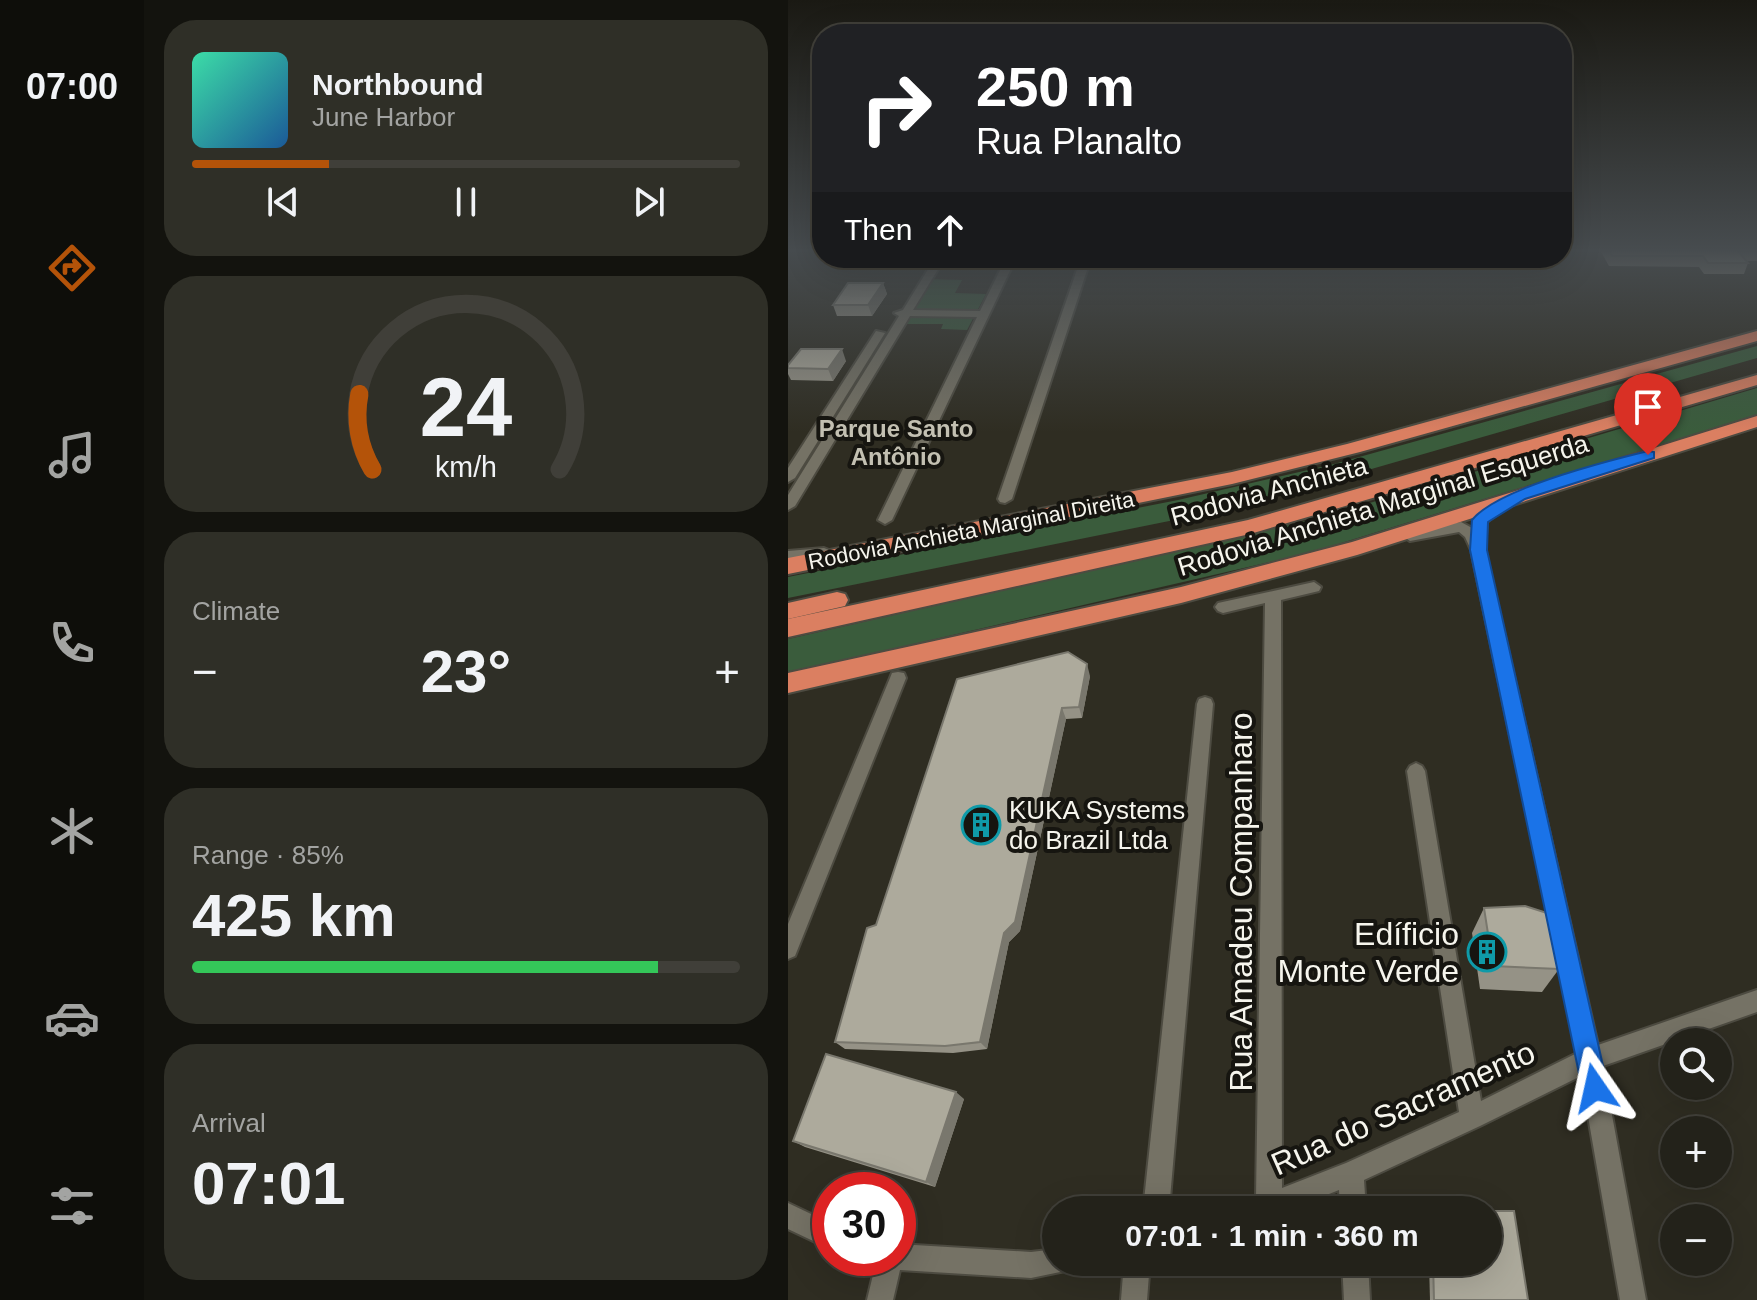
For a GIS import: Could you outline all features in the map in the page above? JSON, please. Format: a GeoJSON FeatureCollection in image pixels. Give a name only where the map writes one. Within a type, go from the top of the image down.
{"type":"FeatureCollection","features":[{"type":"Feature","properties":{"kind":"highway","name":"Rodovia Anchieta Marginal Direita"},"geometry":{"type":"LineString","coordinates":[[788,566],[1232,478],[1353,448],[1757,336]]}},
{"type":"Feature","properties":{"kind":"highway","name":"Rodovia Anchieta"},"geometry":{"type":"LineString","coordinates":[[788,611],[1220,518],[1404,471],[1757,367]]}},
{"type":"Feature","properties":{"kind":"highway","name":"Rodovia Anchieta"},"geometry":{"type":"LineString","coordinates":[[788,628],[1250,527],[1757,380]]}},
{"type":"Feature","properties":{"kind":"highway","name":"Rodovia Anchieta Marginal Esquerda"},"geometry":{"type":"LineString","coordinates":[[788,683],[1181,595],[1357,548],[1757,421]]}},
{"type":"Feature","properties":{"kind":"street"},"geometry":{"type":"LineString","coordinates":[[885,520],[984,311]]}},
{"type":"Feature","properties":{"kind":"street"},"geometry":{"type":"LineString","coordinates":[[1005,499],[1068,311]]}},
{"type":"Feature","properties":{"kind":"street"},"geometry":{"type":"LineString","coordinates":[[900,313],[982,314]]}},
{"type":"Feature","properties":{"kind":"street"},"geometry":{"type":"LineString","coordinates":[[788,478],[900,313]]}},
{"type":"Feature","properties":{"kind":"street"},"geometry":{"type":"LineString","coordinates":[[788,506],[900,313]]}},
{"type":"Feature","properties":{"kind":"street"},"geometry":{"type":"LineString","coordinates":[[1478,550],[1482,517],[1520,496]]}},
{"type":"Feature","properties":{"kind":"street"},"geometry":{"type":"LineString","coordinates":[[1357,548],[1452,527],[1467,529],[1478,550],[1590,1059],[1633,1300]]}},
{"type":"Feature","properties":{"kind":"street"},"geometry":{"type":"LineString","coordinates":[[788,556],[878,549]]}},
{"type":"Feature","properties":{"kind":"street"},"geometry":{"type":"LineString","coordinates":[[1223,607],[1273,599],[1314,587]]}},
{"type":"Feature","properties":{"kind":"street","name":"Rua Amadeu Companharo"},"geometry":{"type":"LineString","coordinates":[[1263,1196],[1273,599]]}},
{"type":"Feature","properties":{"kind":"street"},"geometry":{"type":"LineString","coordinates":[[788,949],[898,678]]}},
{"type":"Feature","properties":{"kind":"street"},"geometry":{"type":"LineString","coordinates":[[1157,1196],[1205,704]]}},
{"type":"Feature","properties":{"kind":"street"},"geometry":{"type":"LineString","coordinates":[[1416,771],[1472,1118]]}},
{"type":"Feature","properties":{"kind":"street","name":"Rua do Sacramento"},"geometry":{"type":"LineString","coordinates":[[1293,1196],[1472,1118],[1590,1059],[1757,1001]]}},
{"type":"Feature","properties":{"kind":"street"},"geometry":{"type":"LineString","coordinates":[[1351,1173],[1352,1196]]}},
{"type":"Feature","properties":{"kind":"street"},"geometry":{"type":"LineString","coordinates":[[788,1216],[812,1227]]}},
{"type":"Feature","properties":{"kind":"street"},"geometry":{"type":"LineString","coordinates":[[916,1258],[1042,1264]]}},
{"type":"Feature","properties":{"kind":"street"},"geometry":{"type":"LineString","coordinates":[[880,1300],[886,1276]]}},
{"type":"Feature","properties":{"kind":"street"},"geometry":{"type":"LineString","coordinates":[[1134,1300],[1136,1276]]}},
{"type":"Feature","properties":{"kind":"street"},"geometry":{"type":"LineString","coordinates":[[1356,1276],[1357,1300]]}},
{"type":"Feature","properties":{"kind":"green space"},"geometry":{"type":"Polygon","coordinates":[[[911,311],[977,311],[967,330],[941,329],[943,324],[902,324],[911,311]]]}},
{"type":"Feature","properties":{"kind":"green space"},"geometry":{"type":"Polygon","coordinates":[[[1757,346],[1757,358],[1302,489],[1189,517],[788,598],[788,577],[1178,500],[1334,464],[1757,346]]]}},
{"type":"Feature","properties":{"kind":"green space"},"geometry":{"type":"Polygon","coordinates":[[[1757,388],[1757,415],[1309,553],[788,673],[788,639],[1319,518],[1757,388]]]}},
{"type":"Feature","properties":{"kind":"building"},"geometry":{"type":"Polygon","coordinates":[[[801,349],[842,349],[828,369],[788,368],[801,349]]]}},
{"type":"Feature","properties":{"kind":"building","name":"KUKA Systems do Brazil Ltda"},"geometry":{"type":"Polygon","coordinates":[[[1068,652],[1087,664],[1079,707],[1062,708],[1015,922],[1004,933],[980,1042],[945,1046],[835,1042],[867,928],[876,925],[957,679],[1068,652]]]}},
{"type":"Feature","properties":{"kind":"building"},"geometry":{"type":"Polygon","coordinates":[[[1525,906],[1547,913],[1559,969],[1493,966],[1484,908],[1525,906]]]}},
{"type":"Feature","properties":{"kind":"building"},"geometry":{"type":"Polygon","coordinates":[[[826,1054],[956,1092],[926,1182],[916,1179],[916,1172],[894,1172],[793,1141],[826,1054]]]}},
{"type":"Feature","properties":{"kind":"building"},"geometry":{"type":"Polygon","coordinates":[[[1502,1211],[1514,1211],[1528,1300],[1434,1300],[1433,1276],[1502,1276],[1502,1211]]]}},
{"type":"Feature","properties":{"kind":"place","name":"KUKA Systems do Brazil Ltda"},"geometry":{"type":"Point","coordinates":[981,825]}},
{"type":"Feature","properties":{"kind":"place","name":"Edíficio Monte Verde"},"geometry":{"type":"Point","coordinates":[1487,952]}},
{"type":"Feature","properties":{"kind":"district","name":"Parque Santo Antônio"},"geometry":{"type":"Point","coordinates":[896,443]}},
{"type":"Feature","properties":{"kind":"route"},"geometry":{"type":"LineString","coordinates":[[1595,1088],[1478,550],[1480,520],[1520,496],[1648,455]]}}]}
